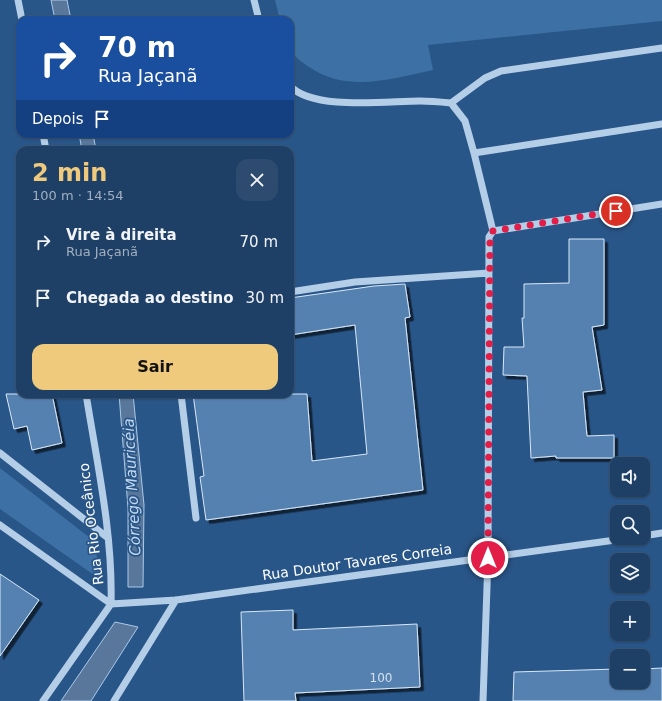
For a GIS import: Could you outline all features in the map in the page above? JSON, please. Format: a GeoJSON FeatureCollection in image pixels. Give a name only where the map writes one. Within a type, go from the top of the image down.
{"type":"FeatureCollection","features":[{"type":"Feature","properties":{"kind":"street"},"geometry":{"type":"LineString","coordinates":[[18,0],[21,16]]}},
{"type":"Feature","properties":{"kind":"street"},"geometry":{"type":"LineString","coordinates":[[254,0],[258,16]]}},
{"type":"Feature","properties":{"kind":"street"},"geometry":{"type":"LineString","coordinates":[[294,88],[310,97],[335,103],[422,101],[451,103],[485,78],[501,71],[662,48]]}},
{"type":"Feature","properties":{"kind":"street"},"geometry":{"type":"LineString","coordinates":[[451,103],[465,121],[493,231],[490,237],[489,273],[488,558],[483,701]]}},
{"type":"Feature","properties":{"kind":"street"},"geometry":{"type":"LineString","coordinates":[[474,152],[662,124]]}},
{"type":"Feature","properties":{"kind":"street"},"geometry":{"type":"LineString","coordinates":[[493,231],[662,204]]}},
{"type":"Feature","properties":{"kind":"street"},"geometry":{"type":"LineString","coordinates":[[294,291],[355,282],[489,273]]}},
{"type":"Feature","properties":{"kind":"street","name":"Rua Rio Oceânico"},"geometry":{"type":"LineString","coordinates":[[87,398],[112,569],[111,604]]}},
{"type":"Feature","properties":{"kind":"street"},"geometry":{"type":"LineString","coordinates":[[181,398],[196,518]]}},
{"type":"Feature","properties":{"kind":"street"},"geometry":{"type":"LineString","coordinates":[[0,453],[108,538]]}},
{"type":"Feature","properties":{"kind":"street"},"geometry":{"type":"LineString","coordinates":[[0,525],[111,604],[43,701]]}},
{"type":"Feature","properties":{"kind":"street"},"geometry":{"type":"LineString","coordinates":[[650,535],[662,533]]}},
{"type":"Feature","properties":{"kind":"street","name":"Rua Doutor Tavares Correia"},"geometry":{"type":"LineString","coordinates":[[111,604],[176,600],[610,541]]}},
{"type":"Feature","properties":{"kind":"street"},"geometry":{"type":"LineString","coordinates":[[114,701],[176,600]]}},
{"type":"Feature","properties":{"kind":"shaded area"},"geometry":{"type":"Polygon","coordinates":[[[275,0],[662,0],[662,21],[428,45],[433,70],[370,82],[338,80],[324,75],[301,62],[294,54],[294,16],[279,16],[275,0]]]}},
{"type":"Feature","properties":{"kind":"shaded area"},"geometry":{"type":"Polygon","coordinates":[[[0,468],[94,541],[101,580],[0,509],[0,468]]]}},
{"type":"Feature","properties":{"kind":"water"},"geometry":{"type":"Polygon","coordinates":[[[51,0],[67,0],[70,16],[54,16],[51,0]]]}},
{"type":"Feature","properties":{"kind":"water"},"geometry":{"type":"Polygon","coordinates":[[[80,138],[94,138],[95,146],[81,146],[80,138]]]}},
{"type":"Feature","properties":{"kind":"water","name":"Córrego Mauricéia"},"geometry":{"type":"Polygon","coordinates":[[[119,398],[133,398],[144,505],[143,587],[128,587],[128,508],[119,398]]]}},
{"type":"Feature","properties":{"kind":"water"},"geometry":{"type":"Polygon","coordinates":[[[115,622],[138,627],[91,701],[61,701],[115,622]]]}},
{"type":"Feature","properties":{"kind":"building"},"geometry":{"type":"Polygon","coordinates":[[[569,239],[604,239],[604,325],[592,327],[602,390],[583,392],[587,436],[614,435],[614,457],[610,458],[556,458],[556,456],[531,458],[527,376],[503,375],[504,347],[524,347],[522,318],[524,318],[524,284],[569,283],[569,239]]]}},
{"type":"Feature","properties":{"kind":"building"},"geometry":{"type":"Polygon","coordinates":[[[405,284],[410,317],[405,318],[423,490],[206,520],[200,477],[204,476],[194,398],[294,398],[294,394],[307,394],[312,461],[367,454],[355,325],[294,334],[294,297],[374,286],[405,284]]]}},
{"type":"Feature","properties":{"kind":"building"},"geometry":{"type":"Polygon","coordinates":[[[6,394],[16,394],[16,398],[53,398],[62,443],[32,450],[27,426],[14,429],[6,394]]]}},
{"type":"Feature","properties":{"kind":"building"},"geometry":{"type":"Polygon","coordinates":[[[0,574],[39,600],[0,656],[0,574]]]}},
{"type":"Feature","properties":{"kind":"building"},"geometry":{"type":"Polygon","coordinates":[[[293,610],[293,630],[417,624],[420,687],[295,693],[296,701],[244,701],[241,612],[293,610]]]}},
{"type":"Feature","properties":{"kind":"building"},"geometry":{"type":"Polygon","coordinates":[[[662,668],[662,701],[513,701],[514,672],[610,669],[610,689],[650,689],[650,669],[662,668]]]}},
{"type":"Feature","properties":{"kind":"route"},"geometry":{"type":"LineString","coordinates":[[488,558],[491,234],[493,231],[616,211]]}}]}
